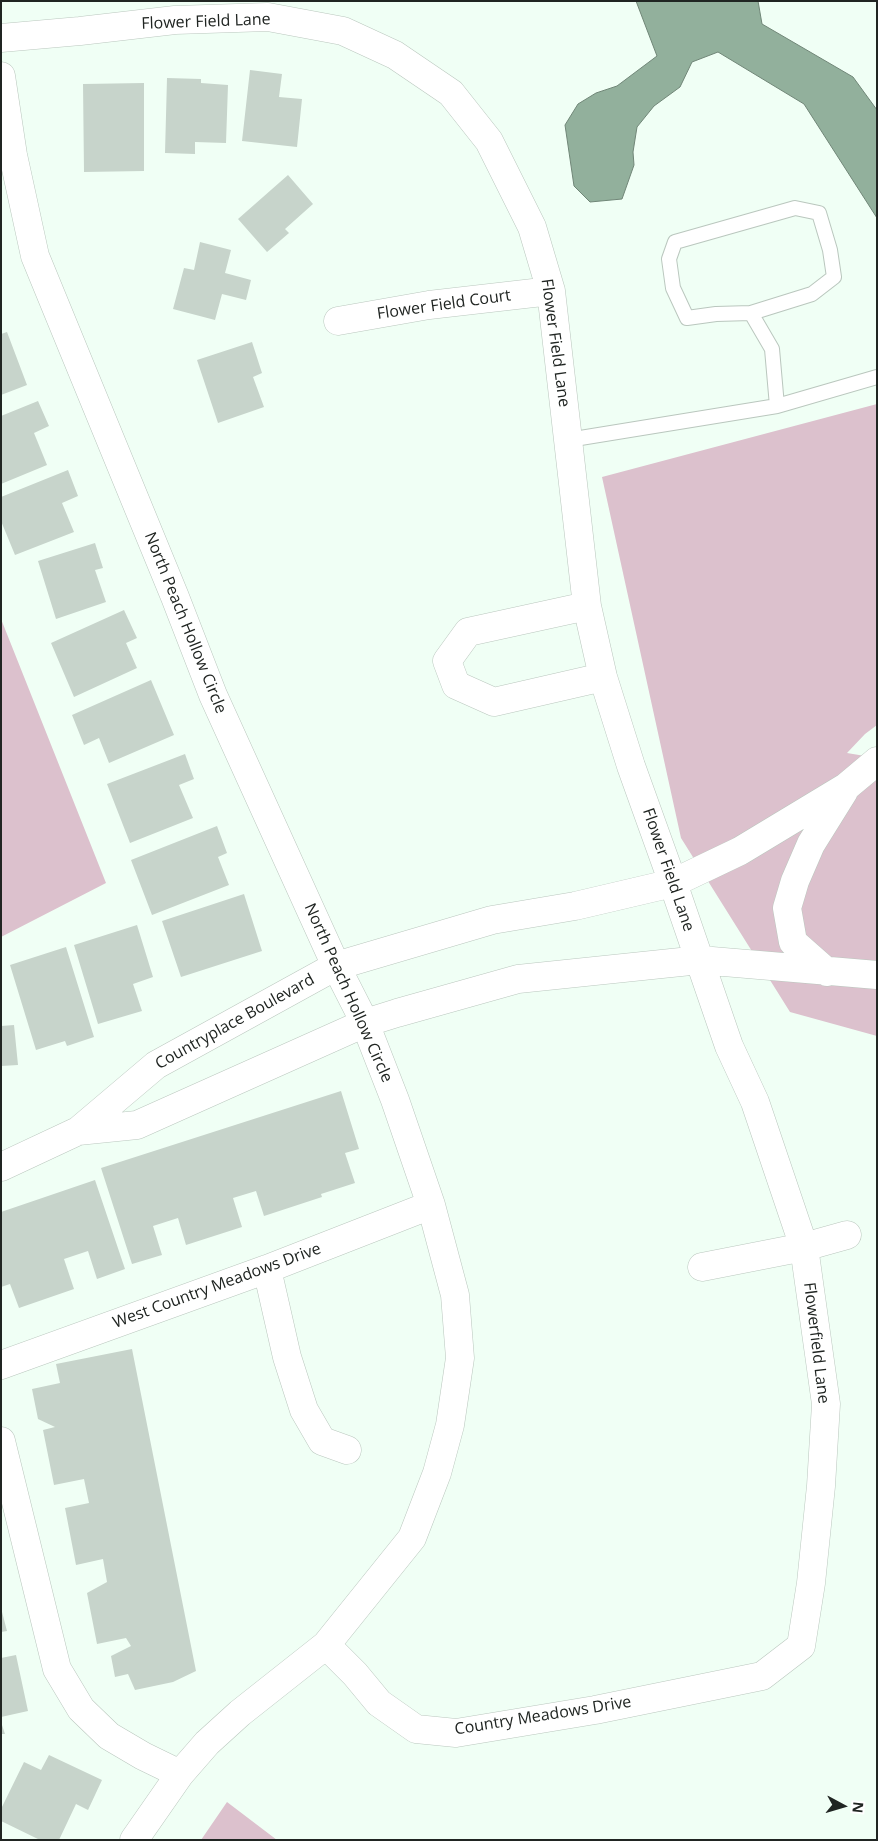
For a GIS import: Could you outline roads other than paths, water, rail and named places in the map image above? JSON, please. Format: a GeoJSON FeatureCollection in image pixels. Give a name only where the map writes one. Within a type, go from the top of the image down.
{"type":"FeatureCollection","features":[{"type":"Feature","properties":{"kind":"street","name":"Flower Field Lane"},"geometry":{"type":"LineString","coordinates":[[1,38],[80,32],[175,20],[268,17],[343,31],[395,55],[451,93],[489,140],[532,227],[552,291],[586,606],[603,677],[631,766],[736,1062]]}},
{"type":"Feature","properties":{"kind":"street","name":"North Peach Hollow Circle"},"geometry":{"type":"LineString","coordinates":[[2,90],[13,154],[36,256],[213,695],[336,966],[366,1023],[396,1100],[431,1205],[455,1295],[460,1358],[450,1425],[437,1473],[412,1538],[326,1645],[240,1713],[207,1743],[180,1774],[134,1840]]}},
{"type":"Feature","properties":{"kind":"street","name":"Flower Field Court"},"geometry":{"type":"LineString","coordinates":[[338,321],[429,305],[552,291]]}},
{"type":"Feature","properties":{"kind":"street"},"geometry":{"type":"LineString","coordinates":[[586,606],[468,632],[447,661],[456,685],[494,702],[603,677]]}},
{"type":"Feature","properties":{"kind":"street"},"geometry":{"type":"LineString","coordinates":[[827,972],[793,942],[787,908],[795,881],[811,844],[846,787],[877,762]]}},
{"type":"Feature","properties":{"kind":"street","name":"Countryplace Boulevard"},"geometry":{"type":"LineString","coordinates":[[1,1166],[78,1131],[156,1065],[336,966],[492,920],[575,906],[674,883],[740,851],[846,787]]}},
{"type":"Feature","properties":{"kind":"street","name":"Countryplace Boulevard"},"geometry":{"type":"LineString","coordinates":[[78,1131],[137,1125],[366,1023],[518,979],[700,960],[877,975]]}},
{"type":"Feature","properties":{"kind":"street","name":"Flowerfield Lane"},"geometry":{"type":"LineString","coordinates":[[736,1062],[755,1102],[804,1248],[826,1404],[821,1486],[811,1583],[801,1646],[762,1676]]}},
{"type":"Feature","properties":{"kind":"street","name":"West Country Meadows Drive"},"geometry":{"type":"LineString","coordinates":[[1,1365],[267,1269],[431,1205]]}},
{"type":"Feature","properties":{"kind":"street"},"geometry":{"type":"LineString","coordinates":[[702,1267],[804,1248],[847,1234]]}},
{"type":"Feature","properties":{"kind":"street"},"geometry":{"type":"LineString","coordinates":[[267,1269],[287,1357],[304,1410],[322,1441],[347,1450]]}},
{"type":"Feature","properties":{"kind":"street"},"geometry":{"type":"LineString","coordinates":[[1,1441],[57,1670],[81,1709],[109,1736],[143,1756],[180,1774]]}},
{"type":"Feature","properties":{"kind":"street","name":"Country Meadows Drive"},"geometry":{"type":"LineString","coordinates":[[326,1645],[355,1674],[379,1703],[416,1729],[456,1733],[595,1710],[762,1676]]}},
{"type":"Feature","properties":{"kind":"lane"},"geometry":{"type":"LineString","coordinates":[[796,208],[819,213],[830,250],[834,277],[812,294],[751,313],[716,314],[687,318],[673,288],[669,259],[675,242],[796,208]]}},
{"type":"Feature","properties":{"kind":"lane"},"geometry":{"type":"LineString","coordinates":[[751,313],[772,350],[777,406]]}},
{"type":"Feature","properties":{"kind":"lane"},"geometry":{"type":"LineString","coordinates":[[568,440],[777,406],[877,377]]}}]}
